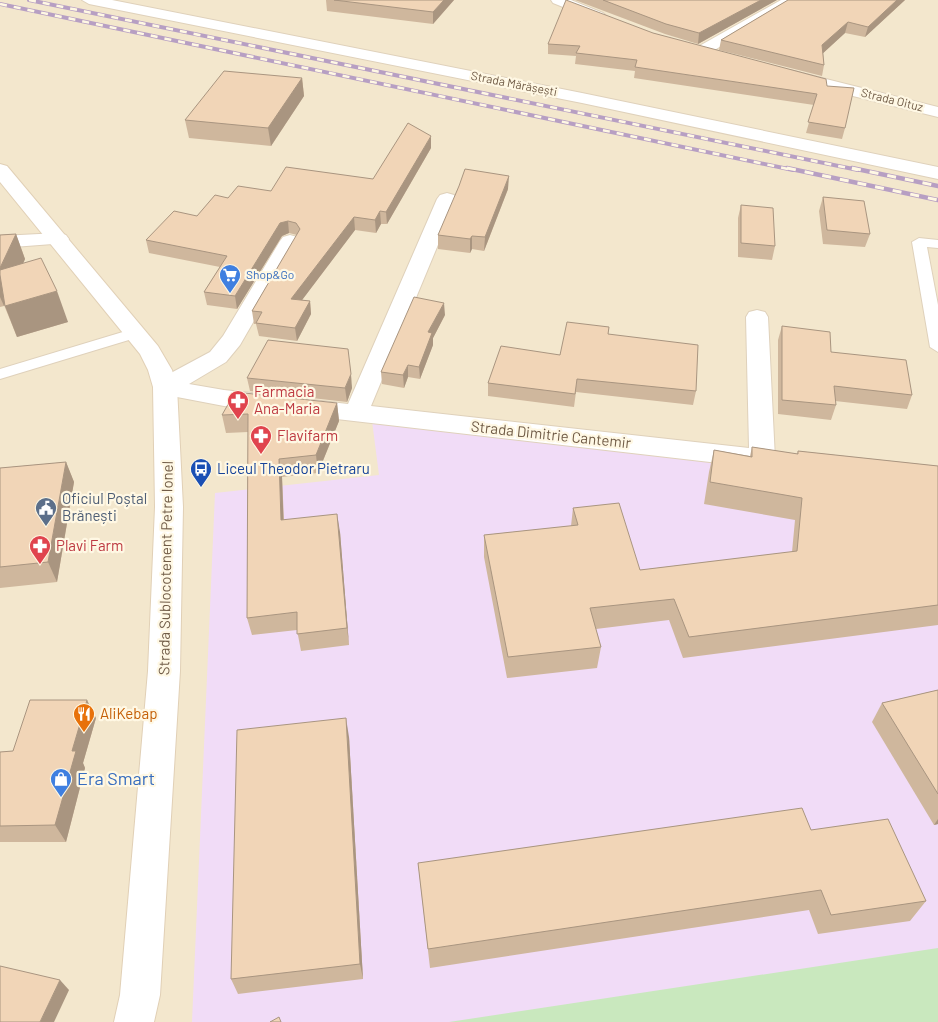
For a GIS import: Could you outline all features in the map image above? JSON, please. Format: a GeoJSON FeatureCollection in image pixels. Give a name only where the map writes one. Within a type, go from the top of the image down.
{"type":"FeatureCollection","features":[{"type":"Feature","properties":{"kind":"street","name":"Strada Mărășești"},"geometry":{"type":"LineString","coordinates":[[89,0],[582,98],[938,173]]}},
{"type":"Feature","properties":{"kind":"street"},"geometry":{"type":"LineString","coordinates":[[558,0],[613,22]]}},
{"type":"Feature","properties":{"kind":"street"},"geometry":{"type":"LineString","coordinates":[[700,52],[792,0]]}},
{"type":"Feature","properties":{"kind":"street"},"geometry":{"type":"LineString","coordinates":[[683,47],[719,57]]}},
{"type":"Feature","properties":{"kind":"street","name":"Strada Oituz"},"geometry":{"type":"LineString","coordinates":[[775,71],[938,112]]}},
{"type":"Feature","properties":{"kind":"street","name":"Strada Sublocotenent Petre Ionel"},"geometry":{"type":"LineString","coordinates":[[0,170],[150,351],[160,370],[165,388],[169,507],[164,671],[140,995],[134,1022]]}},
{"type":"Feature","properties":{"kind":"street"},"geometry":{"type":"LineString","coordinates":[[356,413],[447,199]]}},
{"type":"Feature","properties":{"kind":"street"},"geometry":{"type":"LineString","coordinates":[[0,242],[59,239]]}},
{"type":"Feature","properties":{"kind":"street"},"geometry":{"type":"LineString","coordinates":[[165,388],[218,357],[232,340],[290,241]]}},
{"type":"Feature","properties":{"kind":"street","name":"Strada Dimitrie Cantemir"},"geometry":{"type":"LineString","coordinates":[[165,388],[224,398],[771,460],[757,317]]}},
{"type":"Feature","properties":{"kind":"lane"},"geometry":{"type":"LineString","coordinates":[[938,244],[919,242],[938,347]]}},
{"type":"Feature","properties":{"kind":"lane"},"geometry":{"type":"LineString","coordinates":[[0,374],[136,333]]}},
{"type":"Feature","properties":{"kind":"shaded area"},"geometry":{"type":"Polygon","coordinates":[[[0,0],[938,0],[938,1022],[0,1022],[0,0]]]}},
{"type":"Feature","properties":{"kind":"shaded area"},"geometry":{"type":"Polygon","coordinates":[[[372,421],[938,485],[938,1022],[192,1022],[215,493],[379,475],[372,421]]]}},
{"type":"Feature","properties":{"kind":"green space"},"geometry":{"type":"Polygon","coordinates":[[[938,948],[938,1022],[449,1022],[938,948]]]}},
{"type":"Feature","properties":{"kind":"building"},"geometry":{"type":"Polygon","coordinates":[[[334,0],[444,0],[433,12],[334,0]]]}},
{"type":"Feature","properties":{"kind":"building"},"geometry":{"type":"Polygon","coordinates":[[[566,0],[653,33],[826,79],[827,86],[854,88],[845,128],[808,122],[817,94],[635,67],[637,60],[576,53],[580,46],[548,44],[566,0]]]}},
{"type":"Feature","properties":{"kind":"building"},"geometry":{"type":"Polygon","coordinates":[[[603,0],[761,0],[699,33],[666,24],[603,0]]]}},
{"type":"Feature","properties":{"kind":"building"},"geometry":{"type":"Polygon","coordinates":[[[788,0],[897,0],[868,27],[848,22],[822,45],[824,65],[721,40],[788,0]]]}},
{"type":"Feature","properties":{"kind":"building"},"geometry":{"type":"Polygon","coordinates":[[[224,71],[302,78],[268,128],[185,120],[224,71]]]}},
{"type":"Feature","properties":{"kind":"building"},"geometry":{"type":"Polygon","coordinates":[[[408,123],[431,136],[386,212],[380,211],[375,220],[354,217],[291,299],[310,301],[295,328],[256,323],[262,312],[252,311],[300,229],[296,223],[288,221],[280,223],[235,296],[204,292],[227,256],[146,240],[174,211],[197,216],[215,195],[228,198],[238,186],[271,191],[286,167],[373,179],[408,123]]]}},
{"type":"Feature","properties":{"kind":"building"},"geometry":{"type":"Polygon","coordinates":[[[465,169],[509,176],[485,237],[472,236],[470,239],[438,235],[459,186],[465,169]]]}},
{"type":"Feature","properties":{"kind":"building"},"geometry":{"type":"Polygon","coordinates":[[[823,197],[864,201],[870,234],[827,230],[823,197]]]}},
{"type":"Feature","properties":{"kind":"building"},"geometry":{"type":"Polygon","coordinates":[[[741,205],[773,208],[775,246],[741,243],[741,205]]]}},
{"type":"Feature","properties":{"kind":"building"},"geometry":{"type":"Polygon","coordinates":[[[16,234],[0,268],[0,235],[16,234]]]}},
{"type":"Feature","properties":{"kind":"building"},"geometry":{"type":"Polygon","coordinates":[[[41,258],[57,291],[5,306],[0,270],[41,258]]]}},
{"type":"Feature","properties":{"kind":"building"},"geometry":{"type":"Polygon","coordinates":[[[414,297],[444,303],[428,332],[432,333],[419,367],[408,365],[403,375],[381,372],[414,297]]]}},
{"type":"Feature","properties":{"kind":"building"},"geometry":{"type":"Polygon","coordinates":[[[567,322],[609,327],[608,334],[698,345],[696,391],[577,379],[575,394],[488,383],[501,346],[560,355],[567,322]]]}},
{"type":"Feature","properties":{"kind":"building"},"geometry":{"type":"Polygon","coordinates":[[[782,326],[830,332],[831,352],[906,360],[912,395],[834,386],[836,405],[782,400],[782,326]]]}},
{"type":"Feature","properties":{"kind":"building"},"geometry":{"type":"Polygon","coordinates":[[[268,340],[348,349],[351,374],[345,388],[247,378],[268,340]]]}},
{"type":"Feature","properties":{"kind":"building"},"geometry":{"type":"Polygon","coordinates":[[[235,392],[337,403],[316,455],[279,459],[281,520],[337,514],[347,628],[297,634],[297,612],[247,618],[248,414],[222,415],[235,392]]]}},
{"type":"Feature","properties":{"kind":"building"},"geometry":{"type":"Polygon","coordinates":[[[752,447],[798,454],[798,451],[938,466],[938,605],[689,637],[674,599],[590,608],[601,647],[508,657],[484,535],[578,525],[573,508],[619,503],[640,570],[797,551],[802,498],[710,482],[714,450],[752,457],[752,447]]]}},
{"type":"Feature","properties":{"kind":"building","name":"Oficiul Poștal Brănești"},"geometry":{"type":"Polygon","coordinates":[[[66,462],[48,562],[0,567],[0,468],[66,462]]]}},
{"type":"Feature","properties":{"kind":"building"},"geometry":{"type":"Polygon","coordinates":[[[938,690],[938,794],[882,703],[938,690]]]}},
{"type":"Feature","properties":{"kind":"building"},"geometry":{"type":"Polygon","coordinates":[[[30,700],[87,700],[72,751],[76,751],[55,825],[0,826],[0,752],[13,751],[30,700]]]}},
{"type":"Feature","properties":{"kind":"building"},"geometry":{"type":"Polygon","coordinates":[[[346,718],[360,964],[231,979],[237,730],[346,718]]]}},
{"type":"Feature","properties":{"kind":"building"},"geometry":{"type":"Polygon","coordinates":[[[802,808],[811,830],[888,819],[926,901],[831,915],[821,890],[428,949],[418,863],[802,808]]]}},
{"type":"Feature","properties":{"kind":"building"},"geometry":{"type":"Polygon","coordinates":[[[0,966],[60,980],[40,1022],[0,1022],[0,966]]]}},
{"type":"Feature","properties":{"kind":"building"},"geometry":{"type":"Polygon","coordinates":[[[279,1017],[281,1022],[270,1022],[279,1017]]]}},
{"type":"Feature","properties":{"kind":"railway"},"geometry":{"type":"LineString","coordinates":[[29,0],[858,170]]}},
{"type":"Feature","properties":{"kind":"railway"},"geometry":{"type":"LineString","coordinates":[[0,4],[793,170]]}},
{"type":"Feature","properties":{"kind":"railway"},"geometry":{"type":"LineString","coordinates":[[787,168],[938,200]]}},
{"type":"Feature","properties":{"kind":"railway"},"geometry":{"type":"LineString","coordinates":[[852,168],[938,186]]}},
{"type":"Feature","properties":{"kind":"place","name":"Shop&Go"},"geometry":{"type":"Point","coordinates":[230,294]}},
{"type":"Feature","properties":{"kind":"place","name":"Farmacia Ana-Maria"},"geometry":{"type":"Point","coordinates":[238,420]}},
{"type":"Feature","properties":{"kind":"place","name":"Flavifarm"},"geometry":{"type":"Point","coordinates":[261,455]}},
{"type":"Feature","properties":{"kind":"place","name":"Liceul Theodor Pietraru"},"geometry":{"type":"Point","coordinates":[201,488]}},
{"type":"Feature","properties":{"kind":"place","name":"Oficiul Poștal Brănești"},"geometry":{"type":"Point","coordinates":[46,527]}},
{"type":"Feature","properties":{"kind":"place","name":"Plavi Farm"},"geometry":{"type":"Point","coordinates":[40,565]}},
{"type":"Feature","properties":{"kind":"place","name":"AliKebap"},"geometry":{"type":"Point","coordinates":[84,733]}},
{"type":"Feature","properties":{"kind":"place","name":"Era Smart"},"geometry":{"type":"Point","coordinates":[61,798]}}]}
